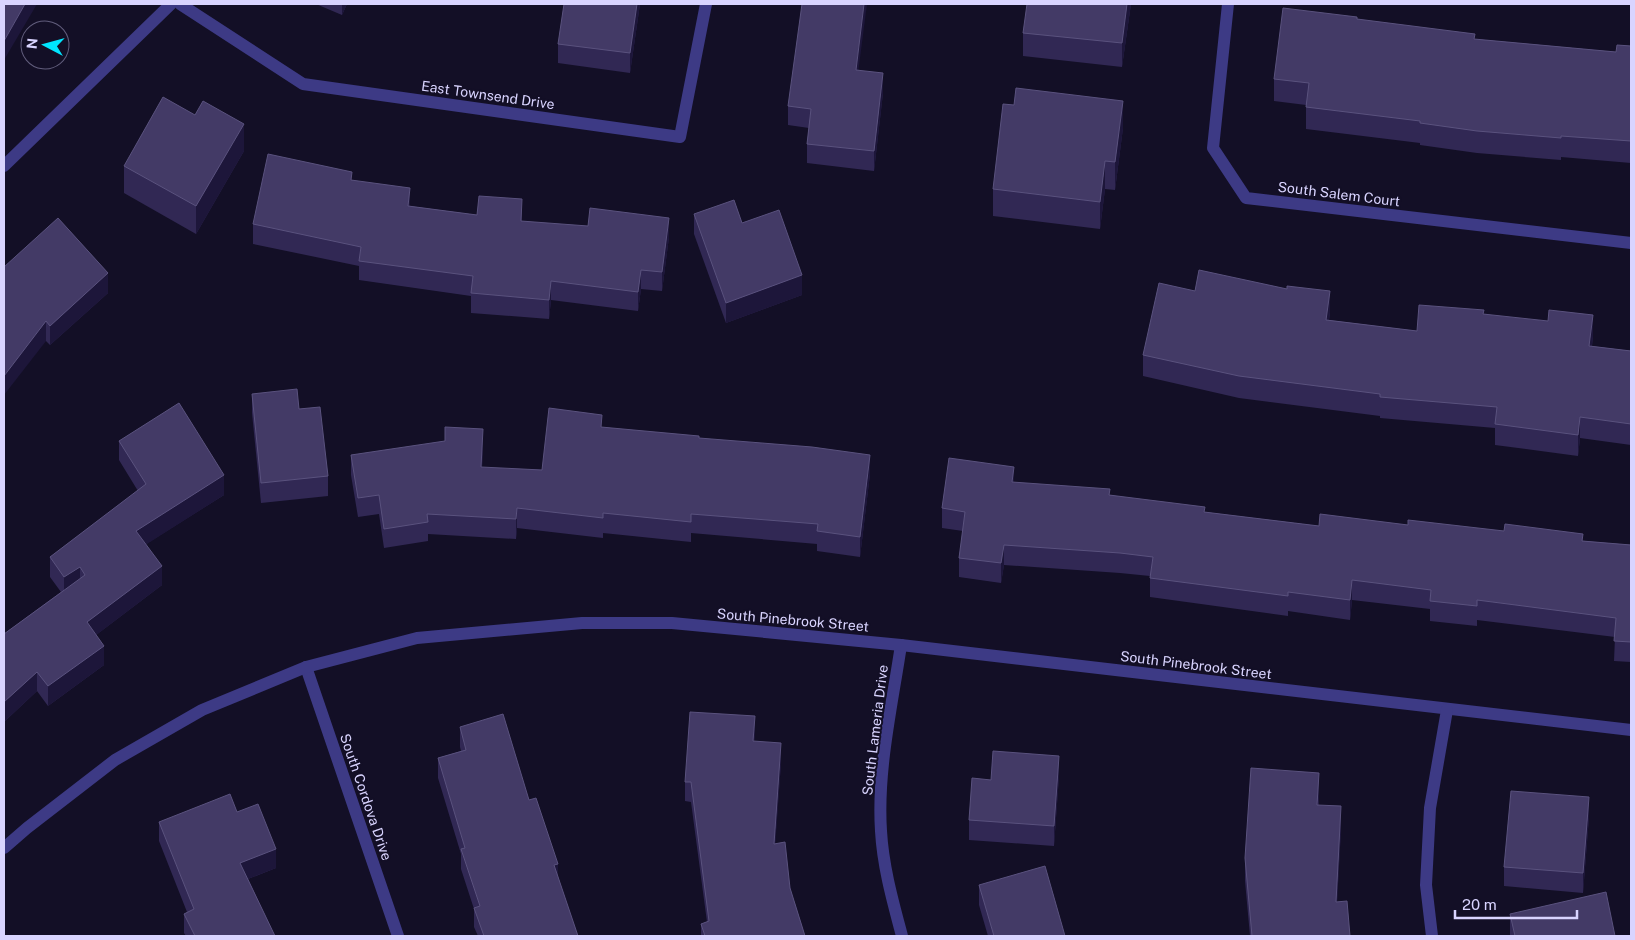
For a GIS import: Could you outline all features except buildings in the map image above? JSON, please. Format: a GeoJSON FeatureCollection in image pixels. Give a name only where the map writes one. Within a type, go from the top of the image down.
{"type":"FeatureCollection","features":[{"type":"Feature","properties":{"kind":"street"},"geometry":{"type":"LineString","coordinates":[[4,166],[171,4]]}},
{"type":"Feature","properties":{"kind":"street","name":"East Townsend Drive"},"geometry":{"type":"LineString","coordinates":[[180,4],[303,84],[680,137],[706,4]]}},
{"type":"Feature","properties":{"kind":"street","name":"South Salem Court"},"geometry":{"type":"LineString","coordinates":[[1228,4],[1213,148],[1246,198],[1631,243]]}},
{"type":"Feature","properties":{"kind":"street","name":"South Pinebrook Street"},"geometry":{"type":"LineString","coordinates":[[4,848],[115,760],[202,710],[306,667],[418,638],[582,623],[672,623],[901,645],[1631,730]]}},
{"type":"Feature","properties":{"kind":"street","name":"South Lameria Drive"},"geometry":{"type":"LineString","coordinates":[[901,645],[882,773],[881,831],[888,887],[902,936]]}},
{"type":"Feature","properties":{"kind":"street","name":"South Cordova Drive"},"geometry":{"type":"LineString","coordinates":[[306,667],[398,936]]}},
{"type":"Feature","properties":{"kind":"street"},"geometry":{"type":"LineString","coordinates":[[1432,936],[1426,884],[1430,808],[1447,710]]}}]}
